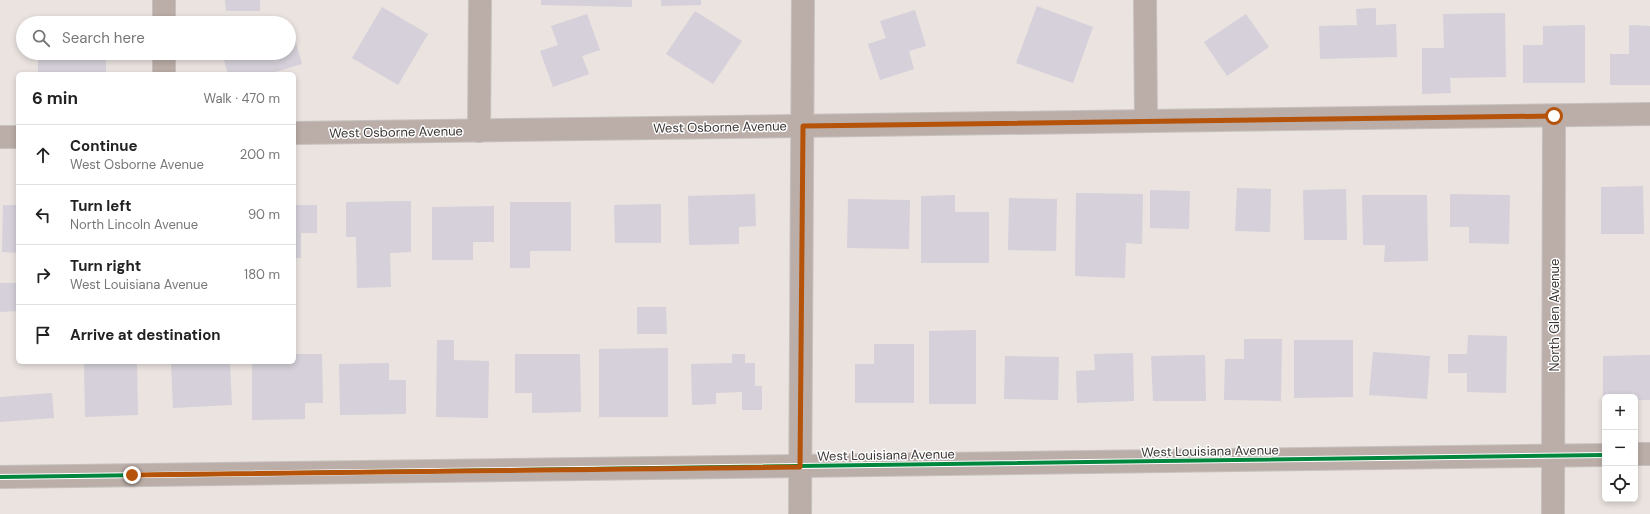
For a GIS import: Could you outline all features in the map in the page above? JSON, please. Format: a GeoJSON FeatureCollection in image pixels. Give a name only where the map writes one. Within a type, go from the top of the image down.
{"type":"FeatureCollection","features":[{"type":"Feature","properties":{"kind":"street"},"geometry":{"type":"LineString","coordinates":[[164,0],[164,16]]}},
{"type":"Feature","properties":{"kind":"street"},"geometry":{"type":"LineString","coordinates":[[479,131],[480,0]]}},
{"type":"Feature","properties":{"kind":"street"},"geometry":{"type":"LineString","coordinates":[[800,514],[803,0]]}},
{"type":"Feature","properties":{"kind":"street"},"geometry":{"type":"LineString","coordinates":[[1145,0],[1146,121]]}},
{"type":"Feature","properties":{"kind":"street"},"geometry":{"type":"LineString","coordinates":[[164,60],[164,72]]}},
{"type":"Feature","properties":{"kind":"street","name":"West Osborne Avenue"},"geometry":{"type":"LineString","coordinates":[[296,133],[1650,114]]}},
{"type":"Feature","properties":{"kind":"street","name":"North Glen Avenue"},"geometry":{"type":"LineString","coordinates":[[1553,514],[1554,116]]}},
{"type":"Feature","properties":{"kind":"street"},"geometry":{"type":"LineString","coordinates":[[0,137],[16,137]]}},
{"type":"Feature","properties":{"kind":"street"},"geometry":{"type":"LineString","coordinates":[[1638,454],[1650,454]]}},
{"type":"Feature","properties":{"kind":"street","name":"West Louisiana Avenue"},"geometry":{"type":"LineString","coordinates":[[0,477],[1602,455]]}},
{"type":"Feature","properties":{"kind":"building"},"geometry":{"type":"Polygon","coordinates":[[[225,0],[260,0],[260,11],[226,11],[225,0]]]}},
{"type":"Feature","properties":{"kind":"building"},"geometry":{"type":"Polygon","coordinates":[[[541,0],[632,0],[632,7],[541,5],[541,0]]]}},
{"type":"Feature","properties":{"kind":"building"},"geometry":{"type":"Polygon","coordinates":[[[661,0],[701,0],[701,5],[661,6],[661,0]]]}},
{"type":"Feature","properties":{"kind":"building"},"geometry":{"type":"Polygon","coordinates":[[[1037,6],[1093,27],[1073,83],[1016,63],[1037,6]]]}},
{"type":"Feature","properties":{"kind":"building"},"geometry":{"type":"Polygon","coordinates":[[[382,7],[428,34],[398,85],[352,58],[382,7]]]}},
{"type":"Feature","properties":{"kind":"building"},"geometry":{"type":"Polygon","coordinates":[[[1376,8],[1376,25],[1396,24],[1397,57],[1320,59],[1319,26],[1357,25],[1356,9],[1376,8]]]}},
{"type":"Feature","properties":{"kind":"building"},"geometry":{"type":"Polygon","coordinates":[[[915,10],[926,46],[909,51],[914,69],[880,80],[868,44],[886,38],[880,21],[915,10]]]}},
{"type":"Feature","properties":{"kind":"building"},"geometry":{"type":"Polygon","coordinates":[[[695,11],[742,41],[713,84],[666,54],[695,11]]]}},
{"type":"Feature","properties":{"kind":"building"},"geometry":{"type":"Polygon","coordinates":[[[1505,13],[1506,77],[1450,78],[1451,93],[1422,94],[1422,48],[1444,48],[1443,14],[1505,13]]]}},
{"type":"Feature","properties":{"kind":"building"},"geometry":{"type":"Polygon","coordinates":[[[587,14],[600,50],[582,56],[589,74],[553,87],[540,51],[558,45],[551,26],[587,14]]]}},
{"type":"Feature","properties":{"kind":"building"},"geometry":{"type":"Polygon","coordinates":[[[1246,14],[1269,47],[1227,76],[1204,42],[1246,14]]]}},
{"type":"Feature","properties":{"kind":"building"},"geometry":{"type":"Polygon","coordinates":[[[1585,25],[1585,83],[1523,83],[1523,45],[1543,45],[1543,26],[1585,25]]]}},
{"type":"Feature","properties":{"kind":"building"},"geometry":{"type":"Polygon","coordinates":[[[1629,25],[1650,26],[1650,85],[1610,85],[1610,54],[1629,54],[1629,25]]]}},
{"type":"Feature","properties":{"kind":"building"},"geometry":{"type":"Polygon","coordinates":[[[296,43],[302,64],[275,72],[227,72],[224,60],[296,60],[296,43]]]}},
{"type":"Feature","properties":{"kind":"building"},"geometry":{"type":"Polygon","coordinates":[[[38,60],[106,60],[106,72],[38,72],[38,60]]]}},
{"type":"Feature","properties":{"kind":"building"},"geometry":{"type":"Polygon","coordinates":[[[1643,186],[1644,234],[1601,234],[1601,187],[1643,186]]]}},
{"type":"Feature","properties":{"kind":"building"},"geometry":{"type":"Polygon","coordinates":[[[1237,188],[1271,189],[1270,232],[1235,231],[1237,188]]]}},
{"type":"Feature","properties":{"kind":"building"},"geometry":{"type":"Polygon","coordinates":[[[1346,189],[1347,240],[1304,240],[1303,190],[1346,189]]]}},
{"type":"Feature","properties":{"kind":"building"},"geometry":{"type":"Polygon","coordinates":[[[1150,190],[1190,191],[1189,229],[1150,228],[1150,190]]]}},
{"type":"Feature","properties":{"kind":"building"},"geometry":{"type":"Polygon","coordinates":[[[1076,193],[1143,194],[1142,244],[1126,243],[1125,278],[1075,276],[1076,193]]]}},
{"type":"Feature","properties":{"kind":"building"},"geometry":{"type":"Polygon","coordinates":[[[755,194],[756,226],[739,227],[739,244],[689,245],[688,196],[755,194]]]}},
{"type":"Feature","properties":{"kind":"building"},"geometry":{"type":"Polygon","coordinates":[[[1450,194],[1510,195],[1509,244],[1469,243],[1469,227],[1450,227],[1450,194]]]}},
{"type":"Feature","properties":{"kind":"building"},"geometry":{"type":"Polygon","coordinates":[[[955,195],[955,212],[989,212],[989,263],[921,263],[921,196],[955,195]]]}},
{"type":"Feature","properties":{"kind":"building"},"geometry":{"type":"Polygon","coordinates":[[[1362,195],[1427,195],[1428,261],[1384,262],[1385,245],[1363,245],[1362,195]]]}},
{"type":"Feature","properties":{"kind":"building"},"geometry":{"type":"Polygon","coordinates":[[[1009,198],[1057,199],[1056,251],[1008,250],[1009,198]]]}},
{"type":"Feature","properties":{"kind":"building"},"geometry":{"type":"Polygon","coordinates":[[[848,199],[910,200],[909,249],[847,248],[848,199]]]}},
{"type":"Feature","properties":{"kind":"building"},"geometry":{"type":"Polygon","coordinates":[[[411,201],[411,252],[390,253],[391,287],[357,288],[356,237],[346,237],[346,202],[411,201]]]}},
{"type":"Feature","properties":{"kind":"building"},"geometry":{"type":"Polygon","coordinates":[[[510,202],[571,202],[571,251],[530,251],[530,268],[510,268],[510,202]]]}},
{"type":"Feature","properties":{"kind":"building"},"geometry":{"type":"Polygon","coordinates":[[[661,204],[661,243],[615,243],[614,205],[661,204]]]}},
{"type":"Feature","properties":{"kind":"building"},"geometry":{"type":"Polygon","coordinates":[[[3,205],[16,205],[16,253],[2,252],[3,205]]]}},
{"type":"Feature","properties":{"kind":"building"},"geometry":{"type":"Polygon","coordinates":[[[296,205],[317,205],[317,233],[301,233],[301,258],[296,258],[296,205]]]}},
{"type":"Feature","properties":{"kind":"building"},"geometry":{"type":"Polygon","coordinates":[[[494,206],[494,242],[473,242],[473,260],[432,260],[432,207],[494,206]]]}},
{"type":"Feature","properties":{"kind":"building"},"geometry":{"type":"Polygon","coordinates":[[[0,283],[16,283],[16,311],[0,312],[0,283]]]}},
{"type":"Feature","properties":{"kind":"building"},"geometry":{"type":"Polygon","coordinates":[[[637,307],[666,307],[667,334],[637,334],[637,307]]]}},
{"type":"Feature","properties":{"kind":"building"},"geometry":{"type":"Polygon","coordinates":[[[976,330],[976,404],[929,404],[929,331],[976,330]]]}},
{"type":"Feature","properties":{"kind":"building"},"geometry":{"type":"Polygon","coordinates":[[[1468,335],[1507,336],[1506,393],[1467,392],[1467,373],[1448,373],[1448,354],[1467,354],[1468,335]]]}},
{"type":"Feature","properties":{"kind":"building"},"geometry":{"type":"Polygon","coordinates":[[[1244,339],[1282,339],[1281,401],[1224,400],[1225,359],[1244,359],[1244,339]]]}},
{"type":"Feature","properties":{"kind":"building"},"geometry":{"type":"Polygon","coordinates":[[[437,340],[454,340],[454,360],[489,361],[488,418],[436,417],[437,340]]]}},
{"type":"Feature","properties":{"kind":"building"},"geometry":{"type":"Polygon","coordinates":[[[1294,340],[1353,340],[1353,397],[1294,398],[1294,340]]]}},
{"type":"Feature","properties":{"kind":"building"},"geometry":{"type":"Polygon","coordinates":[[[874,344],[914,344],[914,403],[855,403],[855,364],[874,364],[874,344]]]}},
{"type":"Feature","properties":{"kind":"building"},"geometry":{"type":"Polygon","coordinates":[[[668,348],[668,417],[599,417],[599,349],[668,348]]]}},
{"type":"Feature","properties":{"kind":"building"},"geometry":{"type":"Polygon","coordinates":[[[1373,352],[1430,356],[1427,399],[1369,395],[1373,352]]]}},
{"type":"Feature","properties":{"kind":"building"},"geometry":{"type":"Polygon","coordinates":[[[1133,353],[1134,401],[1077,403],[1076,371],[1095,370],[1094,354],[1133,353]]]}},
{"type":"Feature","properties":{"kind":"building"},"geometry":{"type":"Polygon","coordinates":[[[296,354],[322,354],[323,403],[305,403],[305,419],[252,420],[252,364],[296,364],[296,354]]]}},
{"type":"Feature","properties":{"kind":"building"},"geometry":{"type":"Polygon","coordinates":[[[515,354],[580,354],[581,412],[532,413],[532,393],[515,393],[515,354]]]}},
{"type":"Feature","properties":{"kind":"building"},"geometry":{"type":"Polygon","coordinates":[[[732,354],[745,354],[745,363],[755,363],[755,386],[762,386],[762,410],[742,410],[742,392],[716,393],[716,404],[692,405],[691,364],[732,363],[732,354]]]}},
{"type":"Feature","properties":{"kind":"building"},"geometry":{"type":"Polygon","coordinates":[[[1205,355],[1206,401],[1153,401],[1151,356],[1205,355]]]}},
{"type":"Feature","properties":{"kind":"building"},"geometry":{"type":"Polygon","coordinates":[[[1650,355],[1650,400],[1638,400],[1638,394],[1603,394],[1603,356],[1650,355]]]}},
{"type":"Feature","properties":{"kind":"building"},"geometry":{"type":"Polygon","coordinates":[[[1005,356],[1059,357],[1058,400],[1004,399],[1005,356]]]}},
{"type":"Feature","properties":{"kind":"building"},"geometry":{"type":"Polygon","coordinates":[[[389,363],[389,380],[406,380],[406,414],[340,415],[339,364],[389,363]]]}},
{"type":"Feature","properties":{"kind":"building"},"geometry":{"type":"Polygon","coordinates":[[[84,364],[137,364],[138,415],[85,417],[84,364]]]}},
{"type":"Feature","properties":{"kind":"building"},"geometry":{"type":"Polygon","coordinates":[[[171,364],[230,364],[232,405],[173,408],[171,364]]]}},
{"type":"Feature","properties":{"kind":"building"},"geometry":{"type":"Polygon","coordinates":[[[52,393],[54,418],[0,422],[0,397],[52,393]]]}},
{"type":"Feature","properties":{"kind":"cycle path"},"geometry":{"type":"LineString","coordinates":[[0,477],[1602,455]]}},
{"type":"Feature","properties":{"kind":"route"},"geometry":{"type":"LineString","coordinates":[[132,475],[800,467],[803,126],[1554,116]]}}]}
